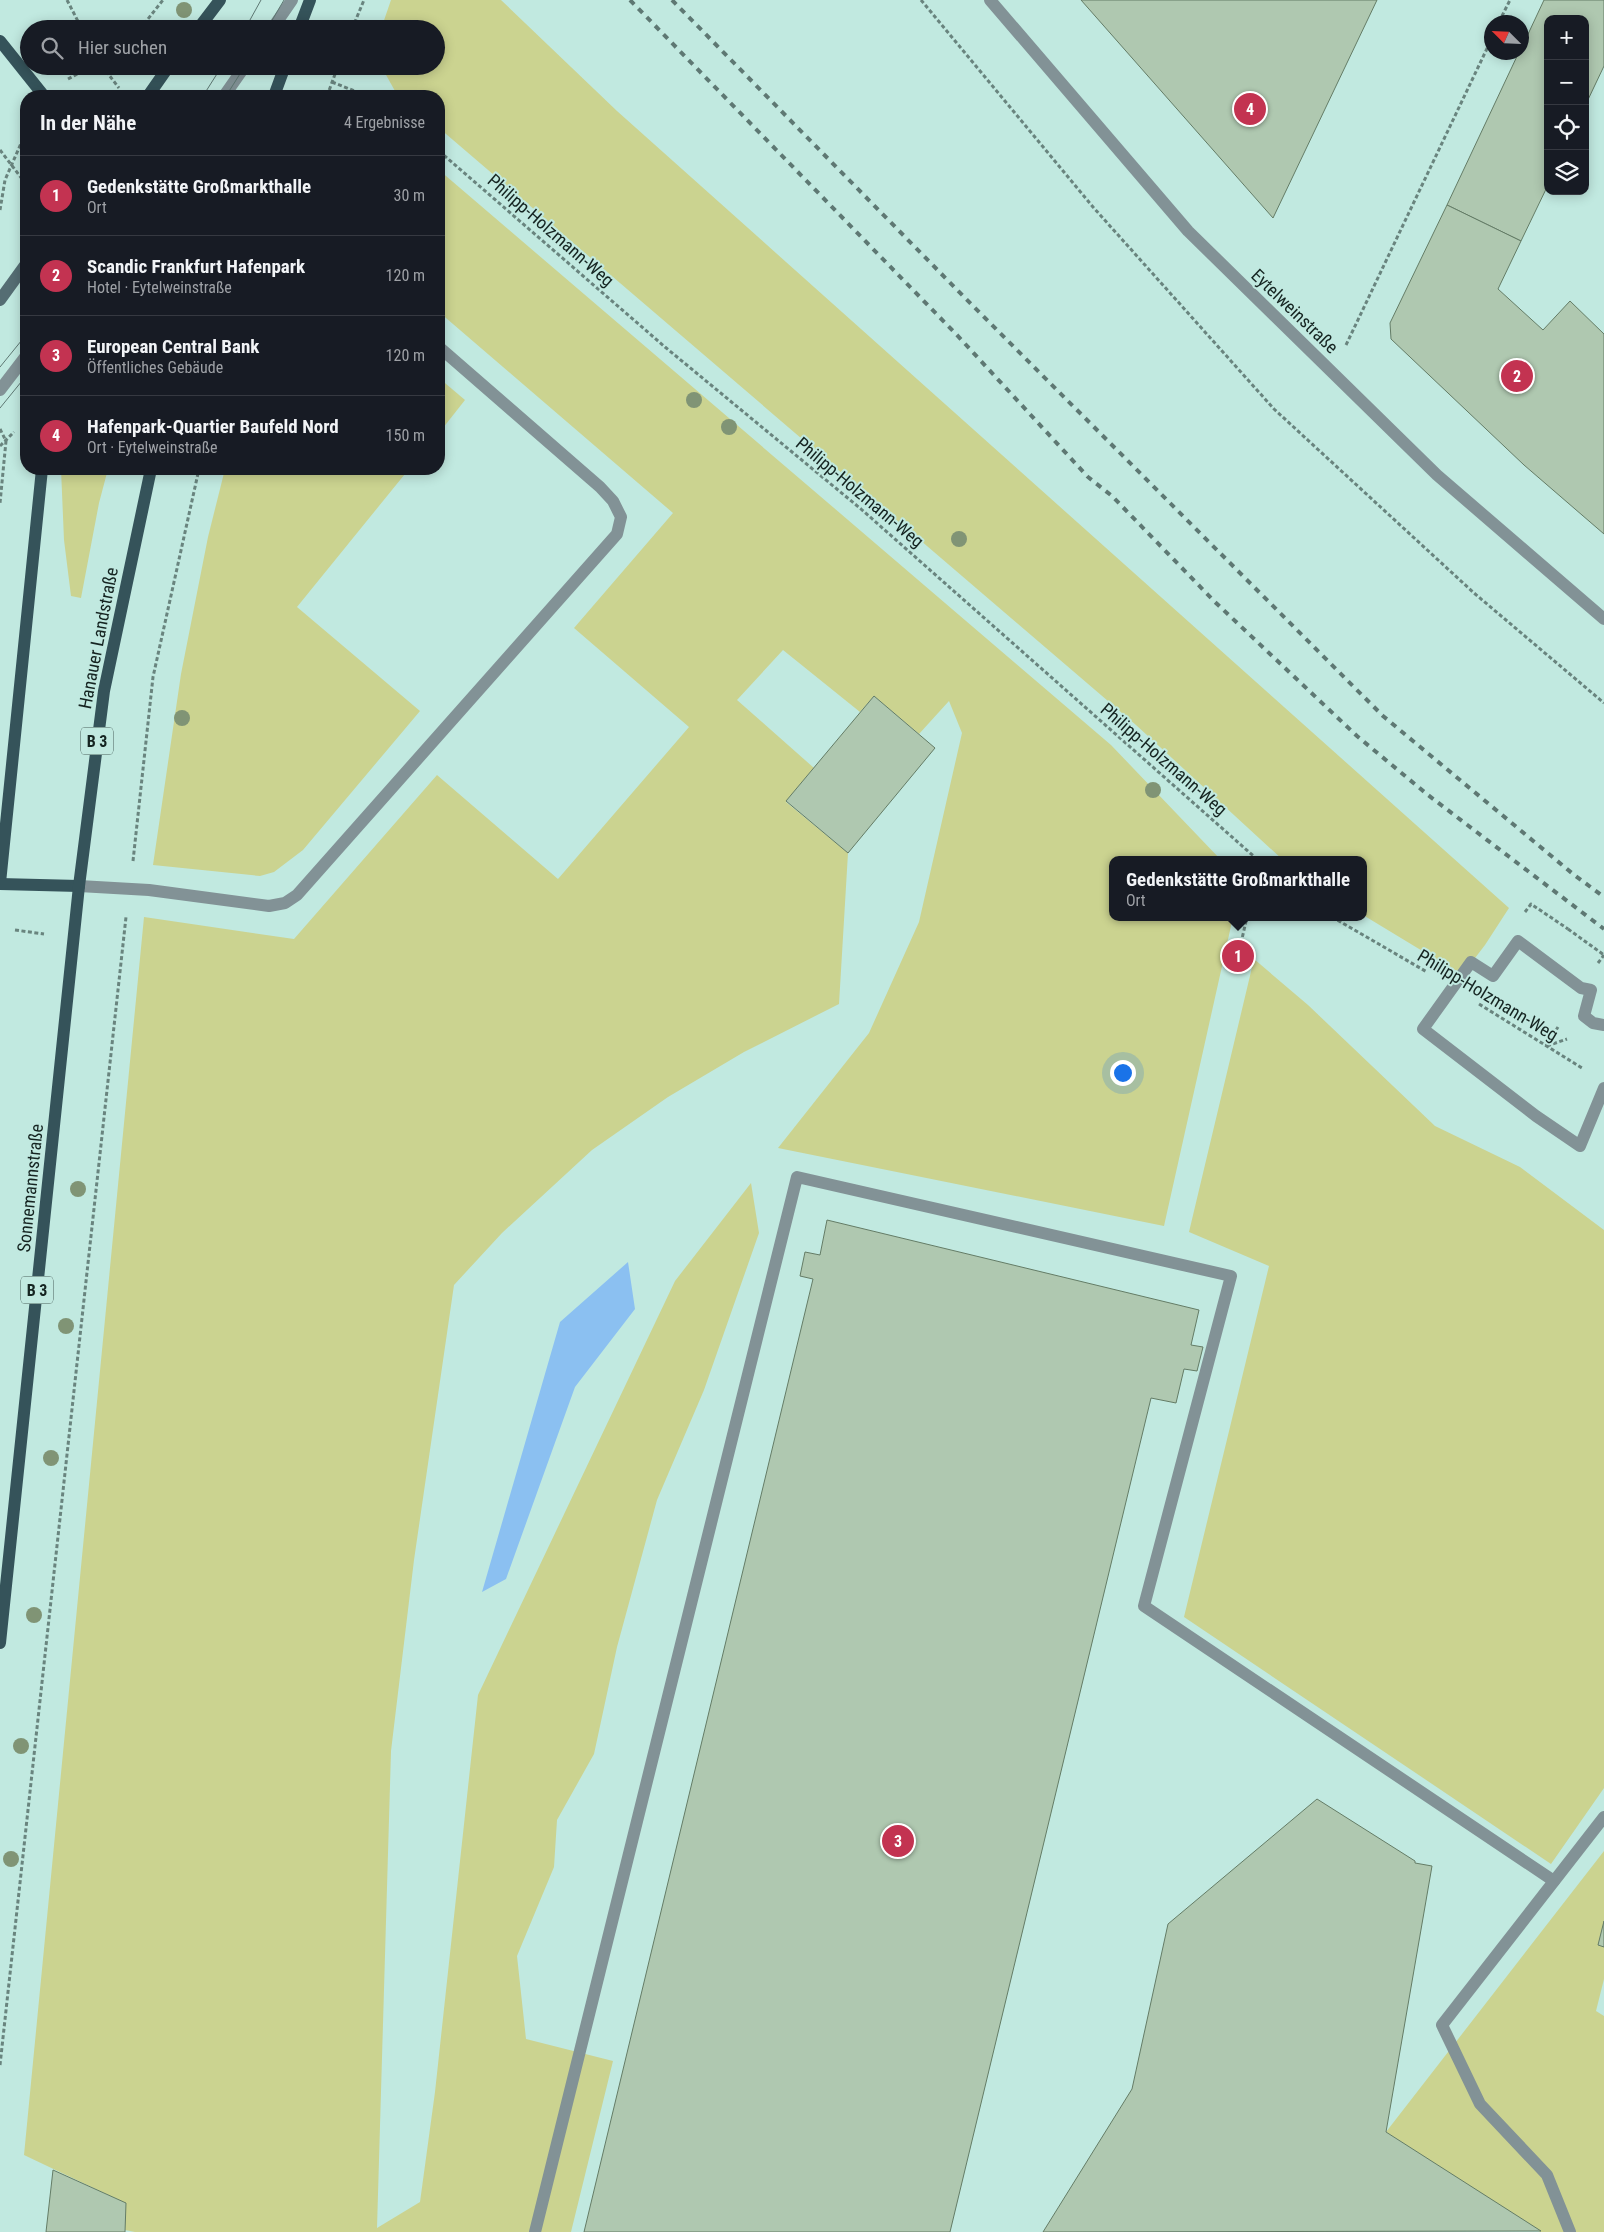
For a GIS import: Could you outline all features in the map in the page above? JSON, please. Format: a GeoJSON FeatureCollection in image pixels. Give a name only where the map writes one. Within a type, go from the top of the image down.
{"type":"FeatureCollection","features":[{"type":"Feature","properties":{"kind":"main road"},"geometry":{"type":"LineString","coordinates":[[205,20],[220,0]]}},
{"type":"Feature","properties":{"kind":"main road"},"geometry":{"type":"LineString","coordinates":[[302,20],[310,0]]}},
{"type":"Feature","properties":{"kind":"main road"},"geometry":{"type":"LineString","coordinates":[[0,41],[20,66]]}},
{"type":"Feature","properties":{"kind":"main road"},"geometry":{"type":"LineString","coordinates":[[27,75],[39,90]]}},
{"type":"Feature","properties":{"kind":"main road"},"geometry":{"type":"LineString","coordinates":[[152,90],[163,75]]}},
{"type":"Feature","properties":{"kind":"main road"},"geometry":{"type":"LineString","coordinates":[[276,90],[282,75]]}},
{"type":"Feature","properties":{"kind":"main road"},"geometry":{"type":"LineString","coordinates":[[0,300],[20,272]]}},
{"type":"Feature","properties":{"kind":"main road"},"geometry":{"type":"LineString","coordinates":[[41,475],[0,883],[79,886]]}},
{"type":"Feature","properties":{"kind":"main road","name":"Hanauer Landstraße"},"geometry":{"type":"LineString","coordinates":[[79,886],[104,691],[122,596],[150,475]]}},
{"type":"Feature","properties":{"kind":"main road","name":"Sonnemannstraße"},"geometry":{"type":"LineString","coordinates":[[0,1643],[79,886]]}},
{"type":"Feature","properties":{"kind":"street"},"geometry":{"type":"LineString","coordinates":[[278,20],[292,0]]}},
{"type":"Feature","properties":{"kind":"street","name":"Eytelweinstraße"},"geometry":{"type":"LineString","coordinates":[[990,0],[1188,231],[1437,475],[1604,619]]}},
{"type":"Feature","properties":{"kind":"street"},"geometry":{"type":"LineString","coordinates":[[228,90],[239,75]]}},
{"type":"Feature","properties":{"kind":"street"},"geometry":{"type":"LineString","coordinates":[[79,886],[130,889],[269,906],[285,903],[297,895],[617,534],[621,517],[613,501],[600,486],[445,352]]}},
{"type":"Feature","properties":{"kind":"street"},"geometry":{"type":"LineString","coordinates":[[0,390],[20,364]]}},
{"type":"Feature","properties":{"kind":"street"},"geometry":{"type":"LineString","coordinates":[[1604,1025],[1593,1023],[1584,1016],[1591,990],[1582,988],[1518,941],[1494,976],[1471,962],[1423,1029],[1536,1116],[1580,1146],[1604,1088]]}},
{"type":"Feature","properties":{"kind":"street"},"geometry":{"type":"LineString","coordinates":[[535,2232],[797,1177],[1231,1276],[1144,1606],[1554,1881]]}},
{"type":"Feature","properties":{"kind":"street"},"geometry":{"type":"LineString","coordinates":[[1570,2232],[1547,2175],[1480,2104],[1442,2025],[1604,1817]]}},
{"type":"Feature","properties":{"kind":"path"},"geometry":{"type":"LineString","coordinates":[[67,0],[77,20]]}},
{"type":"Feature","properties":{"kind":"path"},"geometry":{"type":"LineString","coordinates":[[147,20],[163,0]]}},
{"type":"Feature","properties":{"kind":"path"},"geometry":{"type":"LineString","coordinates":[[356,20],[364,0]]}},
{"type":"Feature","properties":{"kind":"path"},"geometry":{"type":"LineString","coordinates":[[921,0],[1093,208],[1274,409],[1474,593],[1604,703]]}},
{"type":"Feature","properties":{"kind":"path"},"geometry":{"type":"LineString","coordinates":[[1502,15],[1510,0]]}},
{"type":"Feature","properties":{"kind":"path"},"geometry":{"type":"LineString","coordinates":[[1333,373],[1484,55]]}},
{"type":"Feature","properties":{"kind":"path"},"geometry":{"type":"LineString","coordinates":[[67,79],[75,75]]}},
{"type":"Feature","properties":{"kind":"path"},"geometry":{"type":"LineString","coordinates":[[109,75],[121,90]]}},
{"type":"Feature","properties":{"kind":"path"},"geometry":{"type":"LineString","coordinates":[[329,90],[335,75]]}},
{"type":"Feature","properties":{"kind":"path"},"geometry":{"type":"LineString","coordinates":[[332,82],[352,90]]}},
{"type":"Feature","properties":{"kind":"path"},"geometry":{"type":"LineString","coordinates":[[0,210],[5,180],[20,145]]}},
{"type":"Feature","properties":{"kind":"path"},"geometry":{"type":"LineString","coordinates":[[0,150],[20,176]]}},
{"type":"Feature","properties":{"kind":"path","name":"Philipp-Holzmann-Weg"},"geometry":{"type":"LineString","coordinates":[[445,156],[665,347],[861,509],[1253,856]]}},
{"type":"Feature","properties":{"kind":"path"},"geometry":{"type":"LineString","coordinates":[[0,428],[6,441],[0,503]]}},
{"type":"Feature","properties":{"kind":"path"},"geometry":{"type":"LineString","coordinates":[[0,446],[14,432]]}},
{"type":"Feature","properties":{"kind":"path"},"geometry":{"type":"LineString","coordinates":[[0,2064],[153,677],[198,475]]}},
{"type":"Feature","properties":{"kind":"path"},"geometry":{"type":"LineString","coordinates":[[1238,956],[1246,921]]}},
{"type":"Feature","properties":{"kind":"path","name":"Philipp-Holzmann-Weg"},"geometry":{"type":"LineString","coordinates":[[1339,921],[1452,987],[1587,1071]]}},
{"type":"Feature","properties":{"kind":"path"},"geometry":{"type":"LineString","coordinates":[[1568,929],[1604,955]]}},
{"type":"Feature","properties":{"kind":"path"},"geometry":{"type":"LineString","coordinates":[[15,930],[52,935]]}},
{"type":"Feature","properties":{"kind":"green space"},"geometry":{"type":"Polygon","coordinates":[[[391,0],[501,0],[617,111],[1509,908],[1485,945],[1462,975],[1367,917],[1367,856],[1279,856],[1136,725],[445,133],[445,90],[394,90],[386,75],[445,75],[445,20],[384,20],[391,0]]]}},
{"type":"Feature","properties":{"kind":"green space"},"geometry":{"type":"Polygon","coordinates":[[[445,175],[1111,745],[1217,856],[1109,856],[1109,921],[1232,921],[1164,1226],[778,1148],[869,1033],[919,922],[962,733],[949,701],[919,734],[874,696],[860,712],[783,650],[737,700],[814,768],[786,802],[848,853],[839,1004],[744,1052],[668,1097],[592,1150],[502,1233],[454,1285],[414,1560],[391,1751],[377,2228],[420,2202],[435,2092],[478,1695],[675,1281],[751,1183],[759,1233],[704,1390],[657,1500],[617,1647],[594,1754],[557,1820],[554,1867],[517,1956],[526,2039],[613,2061],[571,2232],[135,2232],[125,2230],[125,2203],[24,2155],[144,917],[294,939],[437,775],[558,879],[689,727],[574,628],[673,513],[445,317],[445,175]]]}},
{"type":"Feature","properties":{"kind":"green space"},"geometry":{"type":"Polygon","coordinates":[[[445,383],[465,400],[445,425],[445,383]]]}},
{"type":"Feature","properties":{"kind":"green space"},"geometry":{"type":"Polygon","coordinates":[[[61,475],[106,475],[99,503],[81,598],[71,596],[64,540],[61,475]]]}},
{"type":"Feature","properties":{"kind":"green space"},"geometry":{"type":"Polygon","coordinates":[[[224,475],[404,475],[297,607],[420,711],[303,850],[274,872],[260,876],[153,865],[181,674],[208,537],[224,475]]]}},
{"type":"Feature","properties":{"kind":"green space"},"geometry":{"type":"Polygon","coordinates":[[[1254,959],[1308,1005],[1435,1126],[1520,1167],[1604,1230],[1604,1788],[1551,1864],[1184,1617],[1269,1266],[1189,1232],[1254,959]]]}},
{"type":"Feature","properties":{"kind":"green space"},"geometry":{"type":"Polygon","coordinates":[[[1604,1851],[1604,1979],[1596,2011],[1604,2016],[1604,2232],[1540,2232],[1386,2132],[1604,1851]]]}},
{"type":"Feature","properties":{"kind":"water"},"geometry":{"type":"Polygon","coordinates":[[[628,1262],[635,1309],[575,1387],[506,1579],[482,1592],[560,1322],[628,1262]]]}},
{"type":"Feature","properties":{"kind":"building"},"geometry":{"type":"Polygon","coordinates":[[[1081,0],[1377,0],[1273,218],[1081,0]]]}},
{"type":"Feature","properties":{"kind":"building"},"geometry":{"type":"Polygon","coordinates":[[[1544,0],[1604,0],[1604,66],[1589,98],[1589,15],[1544,15],[1544,193],[1521,241],[1447,205],[1515,60],[1529,60],[1529,32],[1544,0]]]}},
{"type":"Feature","properties":{"kind":"building"},"geometry":{"type":"Polygon","coordinates":[[[1447,205],[1521,241],[1498,289],[1543,330],[1570,301],[1604,334],[1604,534],[1524,465],[1391,339],[1390,323],[1447,205]]]}},
{"type":"Feature","properties":{"kind":"building"},"geometry":{"type":"Polygon","coordinates":[[[874,696],[935,748],[848,853],[786,801],[874,696]]]}},
{"type":"Feature","properties":{"kind":"building"},"geometry":{"type":"Polygon","coordinates":[[[827,1220],[1199,1310],[1191,1345],[1203,1347],[1197,1371],[1184,1369],[1176,1403],[1151,1398],[950,2232],[584,2232],[813,1279],[800,1276],[805,1252],[820,1255],[827,1220]]]}},
{"type":"Feature","properties":{"kind":"building"},"geometry":{"type":"Polygon","coordinates":[[[1317,1799],[1415,1861],[1415,1863],[1432,1866],[1386,2132],[1541,2231],[1043,2232],[1132,2089],[1168,1924],[1317,1799]]]}},
{"type":"Feature","properties":{"kind":"building"},"geometry":{"type":"Polygon","coordinates":[[[1604,1921],[1604,1947],[1598,1945],[1604,1921]]]}},
{"type":"Feature","properties":{"kind":"building"},"geometry":{"type":"Polygon","coordinates":[[[53,2170],[126,2203],[125,2232],[46,2232],[53,2170]]]}},
{"type":"Feature","properties":{"kind":"tram line"},"geometry":{"type":"LineString","coordinates":[[250,20],[261,0]]}},
{"type":"Feature","properties":{"kind":"tram line"},"geometry":{"type":"LineString","coordinates":[[272,20],[284,0]]}},
{"type":"Feature","properties":{"kind":"tram line"},"geometry":{"type":"LineString","coordinates":[[207,90],[216,75]]}},
{"type":"Feature","properties":{"kind":"tram line"},"geometry":{"type":"LineString","coordinates":[[230,90],[239,75]]}},
{"type":"Feature","properties":{"kind":"tram line"},"geometry":{"type":"LineString","coordinates":[[0,367],[20,342]]}},
{"type":"Feature","properties":{"kind":"tram line"},"geometry":{"type":"LineString","coordinates":[[0,408],[20,383]]}},
{"type":"Feature","properties":{"kind":"railway"},"geometry":{"type":"LineString","coordinates":[[630,0],[956,334],[1088,477],[1112,496],[1215,602],[1357,736],[1428,795],[1604,929]]}},
{"type":"Feature","properties":{"kind":"railway"},"geometry":{"type":"LineString","coordinates":[[672,0],[972,305],[1383,716],[1573,874],[1604,897]]}},
{"type":"Feature","properties":{"kind":"place","name":"Hafenpark-Quartier Baufeld Nord"},"geometry":{"type":"Point","coordinates":[1250,109]}},
{"type":"Feature","properties":{"kind":"place","name":"Scandic Frankfurt Hafenpark"},"geometry":{"type":"Point","coordinates":[1517,376]}},
{"type":"Feature","properties":{"kind":"place","name":"Gedenkstätte Großmarkthalle"},"geometry":{"type":"Point","coordinates":[1238,956]}},
{"type":"Feature","properties":{"kind":"place","name":"European Central Bank"},"geometry":{"type":"Point","coordinates":[898,1841]}}]}
